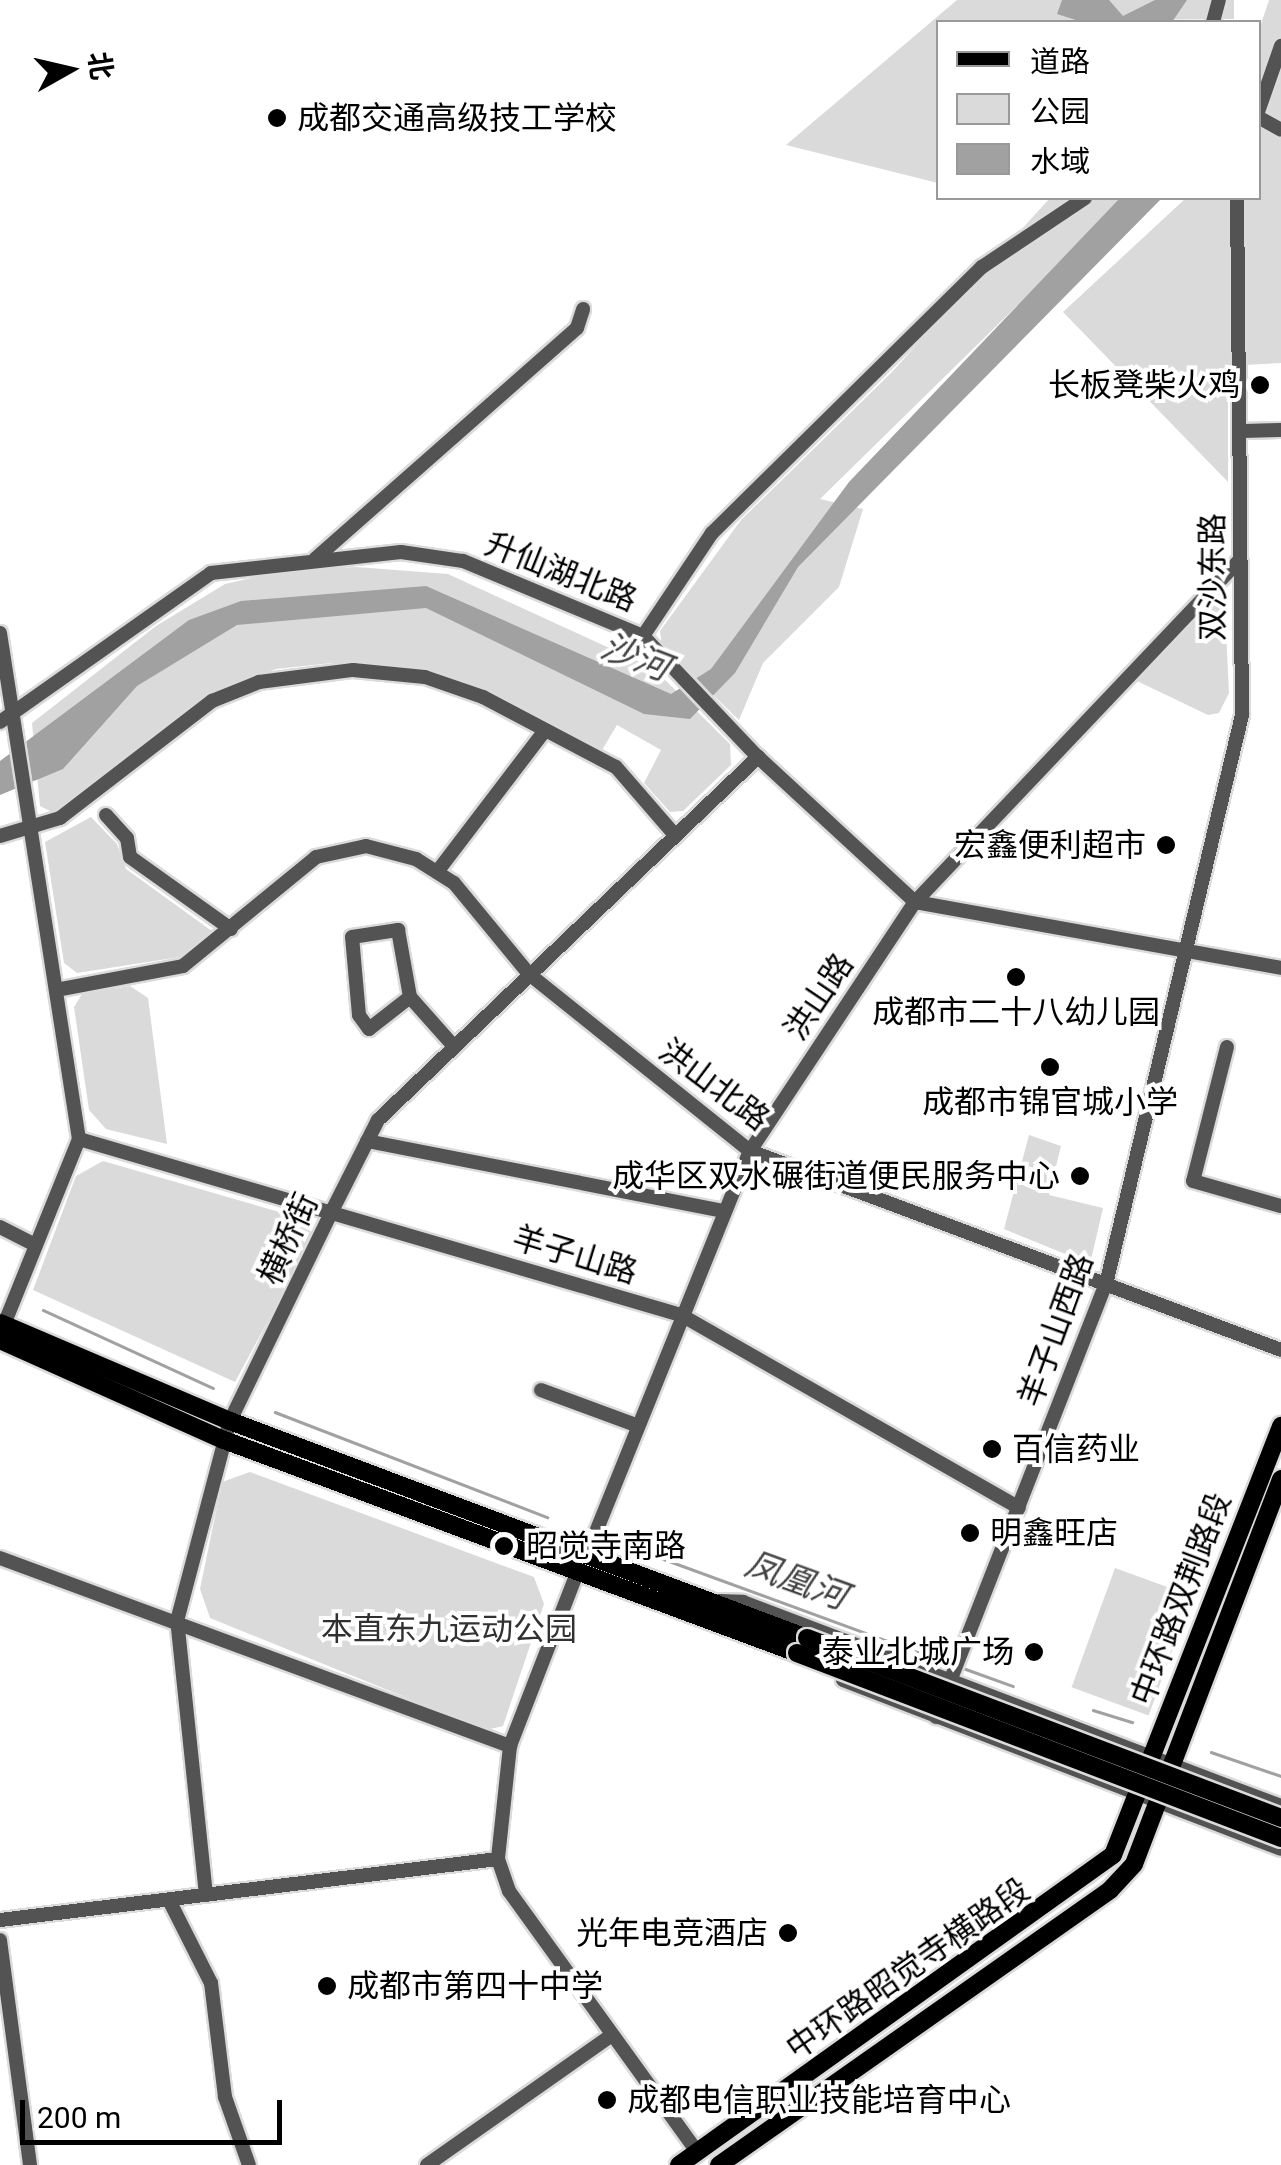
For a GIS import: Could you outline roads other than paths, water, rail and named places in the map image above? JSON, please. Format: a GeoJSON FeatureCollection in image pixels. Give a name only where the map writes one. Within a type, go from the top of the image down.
{"type":"FeatureCollection","features":[{"type":"Feature","properties":{"kind":"main road"},"geometry":{"type":"LineString","coordinates":[[1,1330],[230,1421],[587,1554],[694,1607]]}},
{"type":"Feature","properties":{"kind":"main road"},"geometry":{"type":"LineString","coordinates":[[1,1330],[224,1440],[577,1573],[694,1607],[1281,1818]]}},
{"type":"Feature","properties":{"kind":"main road","name":"中环路双荆路段"},"geometry":{"type":"LineString","coordinates":[[1139,1795],[1281,1426]]}},
{"type":"Feature","properties":{"kind":"main road","name":"中环路双荆路段"},"geometry":{"type":"LineString","coordinates":[[1158,1802],[1281,1479]]}},
{"type":"Feature","properties":{"kind":"main road"},"geometry":{"type":"LineString","coordinates":[[802,1646],[1281,1838]]}},
{"type":"Feature","properties":{"kind":"main road","name":"中环路昭觉寺横路段"},"geometry":{"type":"LineString","coordinates":[[679,2165],[1092,1877],[1113,1855],[1139,1795]]}},
{"type":"Feature","properties":{"kind":"main road","name":"中环路昭觉寺横路段"},"geometry":{"type":"LineString","coordinates":[[719,2165],[1110,1890],[1134,1864],[1158,1802]]}},
{"type":"Feature","properties":{"kind":"street"},"geometry":{"type":"LineString","coordinates":[[1261,105],[1281,46]]}},
{"type":"Feature","properties":{"kind":"street","name":"升仙湖北路"},"geometry":{"type":"LineString","coordinates":[[6,720],[212,573],[401,552],[463,562],[643,636],[712,532],[982,266],[1082,200]]}},
{"type":"Feature","properties":{"kind":"street","name":"双沙东路"},"geometry":{"type":"LineString","coordinates":[[1186,949],[1242,715],[1237,200]]}},
{"type":"Feature","properties":{"kind":"street"},"geometry":{"type":"LineString","coordinates":[[315,560],[578,328],[583,310]]}},
{"type":"Feature","properties":{"kind":"street"},"geometry":{"type":"LineString","coordinates":[[1241,431],[1281,430]]}},
{"type":"Feature","properties":{"kind":"street","name":"洪山路"},"geometry":{"type":"LineString","coordinates":[[587,1554],[634,1424],[750,1151],[915,902],[1239,561]]}},
{"type":"Feature","properties":{"kind":"street"},"geometry":{"type":"LineString","coordinates":[[0,633],[6,720],[16,750],[79,1139],[1,1330]]}},
{"type":"Feature","properties":{"kind":"street"},"geometry":{"type":"LineString","coordinates":[[643,636],[758,758],[915,902],[1281,968]]}},
{"type":"Feature","properties":{"kind":"street"},"geometry":{"type":"LineString","coordinates":[[0,836],[60,818],[212,700],[258,682],[353,670],[425,678],[545,730],[616,767],[674,834]]}},
{"type":"Feature","properties":{"kind":"street"},"geometry":{"type":"LineString","coordinates":[[56,990],[183,966],[231,929],[263,893],[316,857],[366,846],[438,872],[545,730]]}},
{"type":"Feature","properties":{"kind":"street","name":"横桥街"},"geometry":{"type":"LineString","coordinates":[[206,1895],[177,1622],[230,1421],[367,1140],[451,1043],[758,758]]}},
{"type":"Feature","properties":{"kind":"street"},"geometry":{"type":"LineString","coordinates":[[106,815],[127,838],[130,857],[231,929]]}},
{"type":"Feature","properties":{"kind":"street","name":"洪山北路"},"geometry":{"type":"LineString","coordinates":[[438,872],[529,974],[750,1151],[1107,1280],[1281,1350]]}},
{"type":"Feature","properties":{"kind":"street"},"geometry":{"type":"LineString","coordinates":[[410,997],[369,1030],[360,1015],[352,937],[398,930],[410,997],[451,1043]]}},
{"type":"Feature","properties":{"kind":"street","name":"羊子山西路"},"geometry":{"type":"LineString","coordinates":[[936,1716],[1107,1280],[1186,949]]}},
{"type":"Feature","properties":{"kind":"street"},"geometry":{"type":"LineString","coordinates":[[1227,1048],[1193,1181],[1281,1206]]}},
{"type":"Feature","properties":{"kind":"street","name":"羊子山路"},"geometry":{"type":"LineString","coordinates":[[79,1139],[333,1209],[681,1315],[1019,1508]]}},
{"type":"Feature","properties":{"kind":"street"},"geometry":{"type":"LineString","coordinates":[[367,1140],[725,1210]]}},
{"type":"Feature","properties":{"kind":"street"},"geometry":{"type":"LineString","coordinates":[[0,1227],[34,1244]]}},
{"type":"Feature","properties":{"kind":"street"},"geometry":{"type":"LineString","coordinates":[[541,1390],[634,1424]]}},
{"type":"Feature","properties":{"kind":"street"},"geometry":{"type":"LineString","coordinates":[[0,1558],[510,1746]]}},
{"type":"Feature","properties":{"kind":"street"},"geometry":{"type":"LineString","coordinates":[[577,1573],[510,1746],[498,1859],[509,1890],[697,2152]]}},
{"type":"Feature","properties":{"kind":"street"},"geometry":{"type":"LineString","coordinates":[[694,1607],[744,1602],[1281,1806]]}},
{"type":"Feature","properties":{"kind":"street"},"geometry":{"type":"LineString","coordinates":[[694,1607],[936,1716],[1281,1849]]}},
{"type":"Feature","properties":{"kind":"street"},"geometry":{"type":"LineString","coordinates":[[0,1920],[498,1859]]}},
{"type":"Feature","properties":{"kind":"street"},"geometry":{"type":"LineString","coordinates":[[169,1900],[211,1983],[226,2097],[249,2165]]}},
{"type":"Feature","properties":{"kind":"street"},"geometry":{"type":"LineString","coordinates":[[0,1940],[30,2165]]}},
{"type":"Feature","properties":{"kind":"street"},"geometry":{"type":"LineString","coordinates":[[428,2165],[612,2035]]}},
{"type":"Feature","properties":{"kind":"water"},"geometry":{"type":"Polygon","coordinates":[[[1062,0],[1109,0],[1123,16],[1155,0],[1187,0],[1173,20],[1076,20],[1057,14],[1062,0]]]}},
{"type":"Feature","properties":{"kind":"water"},"geometry":{"type":"Polygon","coordinates":[[[1118,200],[1160,200],[798,567],[735,673],[690,719],[644,714],[426,608],[237,625],[137,686],[63,769],[0,795],[0,761],[189,620],[241,601],[426,586],[671,694],[711,669],[849,482],[1118,200]]]}},
{"type":"Feature","properties":{"kind":"waterway","name":"凤凰河"},"geometry":{"type":"LineString","coordinates":[[43,1310],[213,1388]]}},
{"type":"Feature","properties":{"kind":"waterway","name":"凤凰河"},"geometry":{"type":"LineString","coordinates":[[275,1412],[547,1517]]}},
{"type":"Feature","properties":{"kind":"waterway","name":"凤凰河"},"geometry":{"type":"LineString","coordinates":[[628,1546],[948,1663]]}},
{"type":"Feature","properties":{"kind":"waterway","name":"凤凰河"},"geometry":{"type":"LineString","coordinates":[[963,1668],[1013,1686]]}},
{"type":"Feature","properties":{"kind":"waterway","name":"凤凰河"},"geometry":{"type":"LineString","coordinates":[[1093,1710],[1132,1722]]}},
{"type":"Feature","properties":{"kind":"waterway","name":"凤凰河"},"geometry":{"type":"LineString","coordinates":[[1211,1752],[1281,1776]]}},
{"type":"Feature","properties":{"kind":"place","name":"成都交通高级技工学校"},"geometry":{"type":"Point","coordinates":[277,118]}},
{"type":"Feature","properties":{"kind":"place","name":"长板凳柴火鸡"},"geometry":{"type":"Point","coordinates":[1260,385]}},
{"type":"Feature","properties":{"kind":"place","name":"宏鑫便利超市"},"geometry":{"type":"Point","coordinates":[1166,845]}},
{"type":"Feature","properties":{"kind":"place","name":"成都市二十八幼儿园"},"geometry":{"type":"Point","coordinates":[1016,977]}},
{"type":"Feature","properties":{"kind":"place","name":"成都市锦官城小学"},"geometry":{"type":"Point","coordinates":[1050,1067]}},
{"type":"Feature","properties":{"kind":"place","name":"成华区双水碾街道便民服务中心"},"geometry":{"type":"Point","coordinates":[1080,1176]}},
{"type":"Feature","properties":{"kind":"place","name":"百信药业"},"geometry":{"type":"Point","coordinates":[992,1449]}},
{"type":"Feature","properties":{"kind":"place","name":"明鑫旺店"},"geometry":{"type":"Point","coordinates":[970,1533]}},
{"type":"Feature","properties":{"kind":"place","name":"昭觉寺南路"},"geometry":{"type":"Point","coordinates":[504,1546]}},
{"type":"Feature","properties":{"kind":"place","name":"泰业北城广场"},"geometry":{"type":"Point","coordinates":[1034,1652]}},
{"type":"Feature","properties":{"kind":"place","name":"光年电竞酒店"},"geometry":{"type":"Point","coordinates":[788,1933]}},
{"type":"Feature","properties":{"kind":"place","name":"成都市第四十中学"},"geometry":{"type":"Point","coordinates":[327,1986]}},
{"type":"Feature","properties":{"kind":"place","name":"成都电信职业技能培育中心"},"geometry":{"type":"Point","coordinates":[607,2100]}},
{"type":"Feature","properties":{"kind":"water label","name":"沙河"},"geometry":{"type":"Point","coordinates":[635,658]}},
{"type":"Feature","properties":{"kind":"park label","name":"本直东九运动公园"},"geometry":{"type":"Point","coordinates":[449,1629]}}]}
